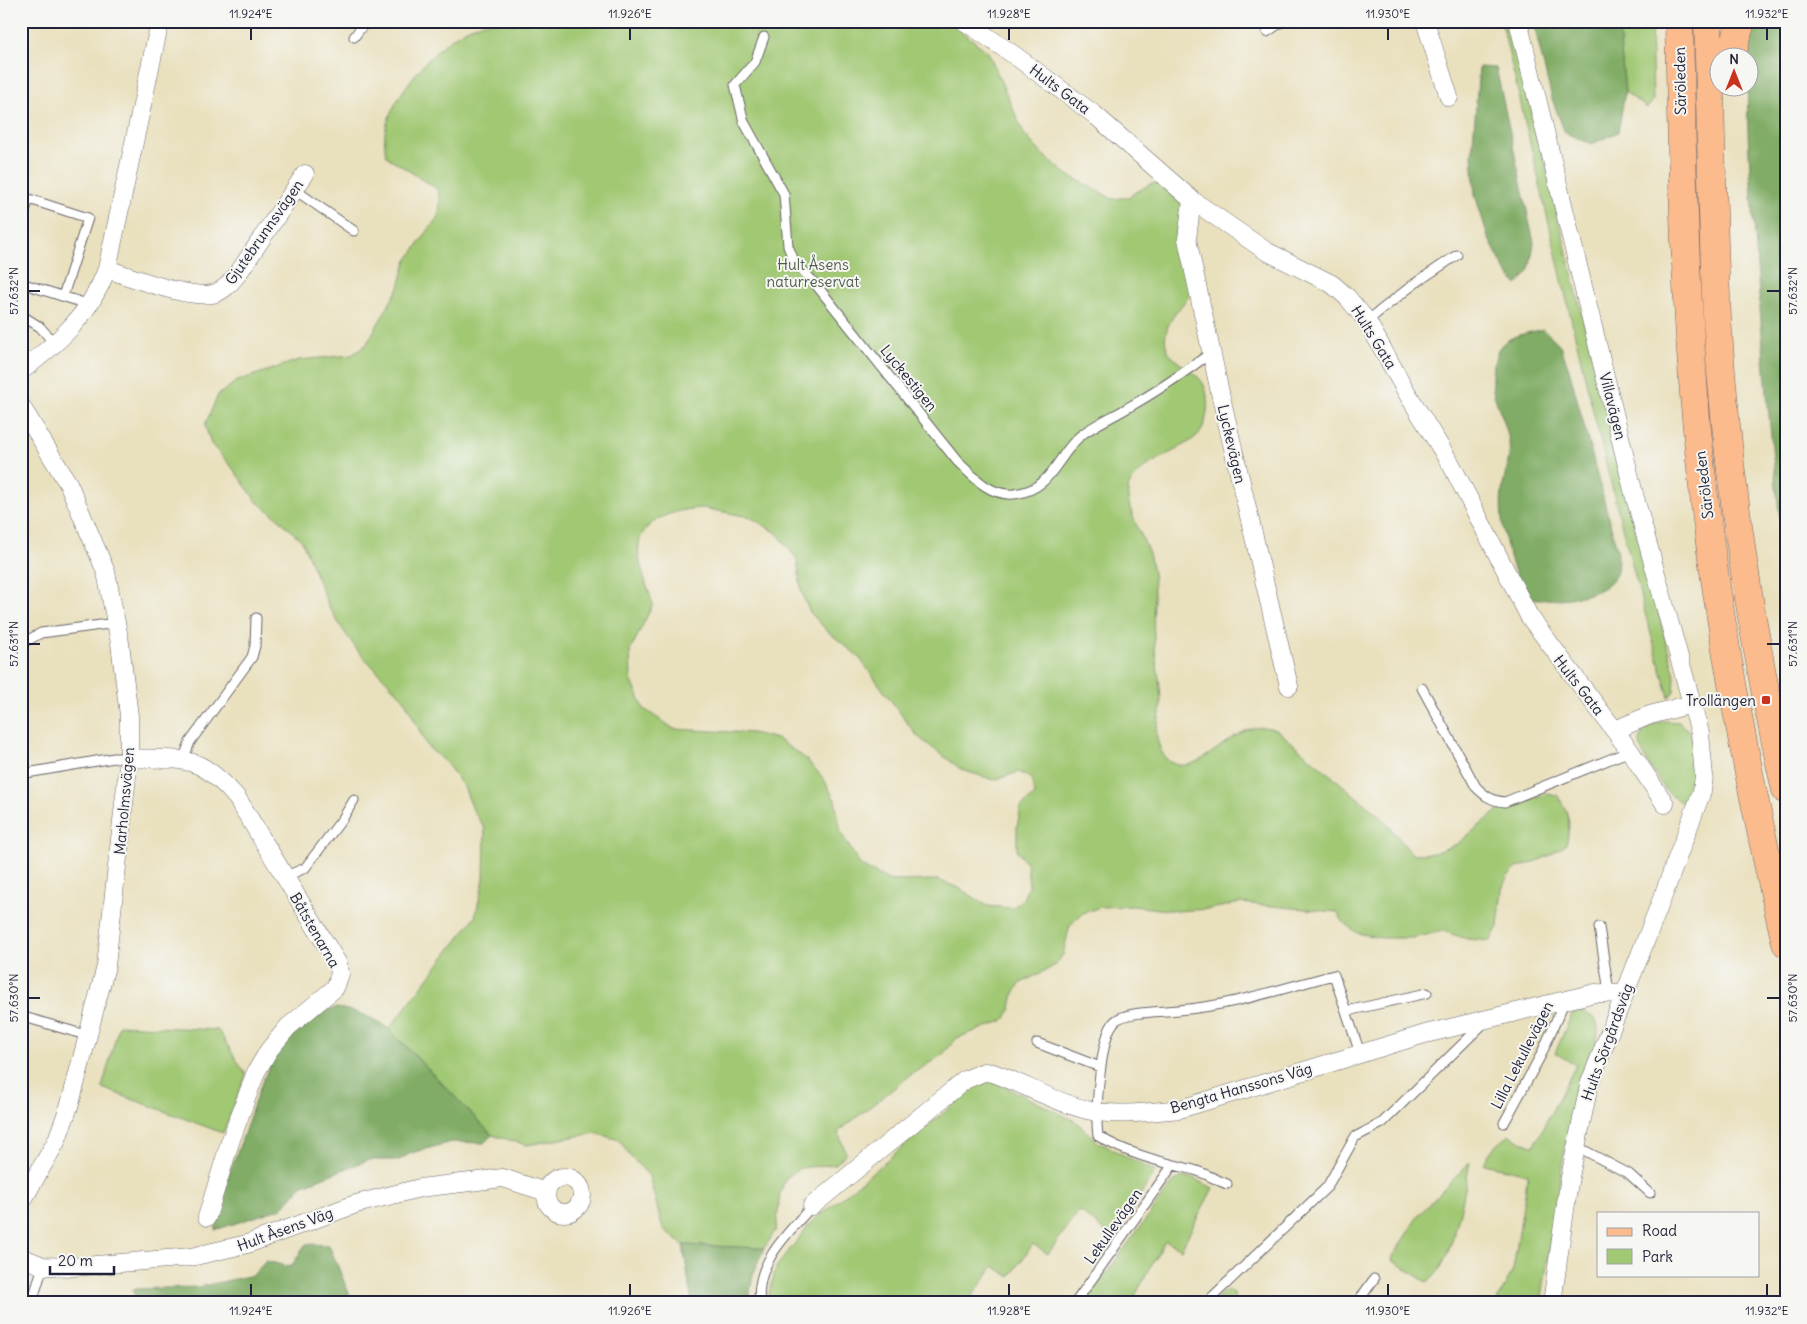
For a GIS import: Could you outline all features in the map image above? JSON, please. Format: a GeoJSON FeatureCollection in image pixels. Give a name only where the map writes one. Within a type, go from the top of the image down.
{"type":"FeatureCollection","features":[{"type":"Feature","properties":{"kind":"main road","name":"Säröleden"},"geometry":{"type":"LineString","coordinates":[[1679,21],[1688,298],[1700,460],[1719,607],[1738,724],[1786,943]]}},
{"type":"Feature","properties":{"kind":"main road","name":"Säröleden"},"geometry":{"type":"LineString","coordinates":[[1708,21],[1717,318],[1730,456],[1748,599],[1766,700],[1786,790]]}},
{"type":"Feature","properties":{"kind":"main road"},"geometry":{"type":"LineString","coordinates":[[1733,48],[1740,21]]}},
{"type":"Feature","properties":{"kind":"main road"},"geometry":{"type":"LineString","coordinates":[[1712,152],[1723,98]]}},
{"type":"Feature","properties":{"kind":"street"},"geometry":{"type":"LineString","coordinates":[[21,372],[54,343],[91,305],[107,269],[160,21]]}},
{"type":"Feature","properties":{"kind":"street","name":"Hults Gata"},"geometry":{"type":"LineString","coordinates":[[964,21],[1017,57],[1095,115],[1192,200],[1266,251],[1332,284],[1347,297],[1367,321],[1407,394],[1464,488],[1529,616],[1564,666],[1615,730],[1665,804]]}},
{"type":"Feature","properties":{"kind":"street"},"geometry":{"type":"LineString","coordinates":[[1425,21],[1449,97]]}},
{"type":"Feature","properties":{"kind":"street","name":"Villavägen"},"geometry":{"type":"LineString","coordinates":[[1518,21],[1634,494],[1700,733],[1703,757],[1702,791]]}},
{"type":"Feature","properties":{"kind":"street","name":"Gjutebrunnsvägen"},"geometry":{"type":"LineString","coordinates":[[107,269],[188,294],[204,295],[216,293],[227,287],[239,272],[305,174]]}},
{"type":"Feature","properties":{"kind":"street","name":"Lyckevägen"},"geometry":{"type":"LineString","coordinates":[[1192,200],[1188,239],[1289,686]]}},
{"type":"Feature","properties":{"kind":"street","name":"Marholmsvägen"},"geometry":{"type":"LineString","coordinates":[[21,406],[69,485],[106,572],[116,623],[129,716],[129,758],[106,966],[70,1104],[56,1142],[21,1203]]}},
{"type":"Feature","properties":{"kind":"street","name":"Hults Gata"},"geometry":{"type":"LineString","coordinates":[[1615,730],[1650,715],[1692,704]]}},
{"type":"Feature","properties":{"kind":"street","name":"Båtstenarna"},"geometry":{"type":"LineString","coordinates":[[129,758],[183,760],[194,762],[210,770],[231,791],[338,964],[338,983],[330,993],[288,1027],[269,1050],[256,1072],[230,1142],[207,1217]]}},
{"type":"Feature","properties":{"kind":"street","name":"Hults Sörgårdsväg"},"geometry":{"type":"LineString","coordinates":[[1552,1303],[1575,1146],[1588,1085],[1616,993],[1702,791]]}},
{"type":"Feature","properties":{"kind":"street","name":"Bengta Hanssons Väg"},"geometry":{"type":"LineString","coordinates":[[812,1206],[965,1080],[974,1075],[993,1072],[1065,1103],[1098,1112],[1151,1112],[1180,1109],[1360,1054],[1488,1019],[1565,1000],[1616,993]]}},
{"type":"Feature","properties":{"kind":"street","name":"Hult Åsens Väg"},"geometry":{"type":"LineString","coordinates":[[21,1257],[43,1266],[73,1266],[191,1257],[220,1252],[356,1204],[420,1188],[503,1178],[546,1192]]}},
{"type":"Feature","properties":{"kind":"lane"},"geometry":{"type":"LineString","coordinates":[[354,37],[366,21]]}},
{"type":"Feature","properties":{"kind":"lane"},"geometry":{"type":"LineString","coordinates":[[1266,32],[1283,21]]}},
{"type":"Feature","properties":{"kind":"lane","name":"Lyckestigen"},"geometry":{"type":"LineString","coordinates":[[764,37],[755,62],[736,85],[744,122],[784,194],[788,246],[794,261],[817,286],[957,461],[984,485],[998,493],[1014,494],[1036,488],[1050,475],[1078,438],[1168,383],[1212,352]]}},
{"type":"Feature","properties":{"kind":"lane"},"geometry":{"type":"LineString","coordinates":[[295,190],[354,231]]}},
{"type":"Feature","properties":{"kind":"lane"},"geometry":{"type":"LineString","coordinates":[[21,223],[29,199],[88,218],[63,296]]}},
{"type":"Feature","properties":{"kind":"lane"},"geometry":{"type":"LineString","coordinates":[[1367,321],[1414,284],[1457,255]]}},
{"type":"Feature","properties":{"kind":"lane"},"geometry":{"type":"LineString","coordinates":[[21,283],[91,305]]}},
{"type":"Feature","properties":{"kind":"lane"},"geometry":{"type":"LineString","coordinates":[[21,315],[40,327],[54,343]]}},
{"type":"Feature","properties":{"kind":"lane"},"geometry":{"type":"LineString","coordinates":[[183,760],[190,742],[252,657],[255,646],[256,618]]}},
{"type":"Feature","properties":{"kind":"lane"},"geometry":{"type":"LineString","coordinates":[[21,644],[41,633],[116,623]]}},
{"type":"Feature","properties":{"kind":"lane"},"geometry":{"type":"LineString","coordinates":[[1422,688],[1476,787],[1485,797],[1494,801],[1506,802],[1630,751]]}},
{"type":"Feature","properties":{"kind":"lane"},"geometry":{"type":"LineString","coordinates":[[21,774],[114,758],[129,758]]}},
{"type":"Feature","properties":{"kind":"lane"},"geometry":{"type":"LineString","coordinates":[[284,878],[305,868],[343,818],[354,800]]}},
{"type":"Feature","properties":{"kind":"lane"},"geometry":{"type":"LineString","coordinates":[[1599,927],[1616,993]]}},
{"type":"Feature","properties":{"kind":"lane"},"geometry":{"type":"LineString","coordinates":[[1227,1184],[1196,1171],[1172,1166],[1127,1150],[1098,1136],[1100,1067],[1110,1027],[1116,1020],[1136,1014],[1189,1010],[1221,1004],[1334,975],[1360,1054]]}},
{"type":"Feature","properties":{"kind":"lane"},"geometry":{"type":"LineString","coordinates":[[1347,1011],[1427,993]]}},
{"type":"Feature","properties":{"kind":"lane","name":"Lilla Lekullevägen"},"geometry":{"type":"LineString","coordinates":[[1504,1123],[1541,1055],[1565,1000]]}},
{"type":"Feature","properties":{"kind":"lane"},"geometry":{"type":"LineString","coordinates":[[24,1017],[89,1036]]}},
{"type":"Feature","properties":{"kind":"lane"},"geometry":{"type":"LineString","coordinates":[[1206,1303],[1327,1187],[1355,1137],[1382,1123],[1488,1019]]}},
{"type":"Feature","properties":{"kind":"lane"},"geometry":{"type":"LineString","coordinates":[[1037,1043],[1100,1067]]}},
{"type":"Feature","properties":{"kind":"lane"},"geometry":{"type":"LineString","coordinates":[[1575,1146],[1629,1174],[1650,1193]]}},
{"type":"Feature","properties":{"kind":"lane","name":"Lekullevägen"},"geometry":{"type":"LineString","coordinates":[[1075,1303],[1172,1166]]}},
{"type":"Feature","properties":{"kind":"lane"},"geometry":{"type":"LineString","coordinates":[[760,1303],[758,1293],[760,1281],[769,1260],[777,1246],[812,1206]]}},
{"type":"Feature","properties":{"kind":"lane"},"geometry":{"type":"LineString","coordinates":[[29,1303],[43,1266]]}},
{"type":"Feature","properties":{"kind":"lane"},"geometry":{"type":"LineString","coordinates":[[1357,1303],[1374,1279]]}},
{"type":"Feature","properties":{"kind":"green space","name":"Hult Åsens naturreservat"},"geometry":{"type":"Polygon","coordinates":[[[493,21],[948,21],[988,52],[1024,134],[1043,155],[1068,175],[1113,199],[1128,197],[1150,184],[1157,183],[1165,187],[1183,204],[1197,286],[1169,323],[1165,340],[1167,349],[1172,356],[1193,372],[1204,385],[1208,403],[1205,422],[1201,431],[1193,439],[1146,467],[1129,486],[1128,493],[1131,512],[1150,557],[1152,567],[1154,637],[1161,704],[1157,725],[1160,749],[1164,756],[1172,763],[1185,765],[1197,762],[1247,730],[1262,727],[1277,730],[1383,819],[1412,854],[1434,853],[1457,844],[1496,812],[1547,793],[1557,795],[1565,808],[1569,824],[1566,845],[1547,857],[1517,868],[1507,877],[1502,889],[1498,927],[1490,941],[1467,939],[1443,931],[1413,938],[1381,938],[1357,933],[1344,923],[1337,912],[1240,903],[1210,909],[1176,911],[1133,906],[1100,907],[1083,913],[1070,925],[1063,954],[1056,965],[1021,983],[1014,993],[1011,1008],[1005,1020],[957,1038],[942,1055],[912,1074],[838,1132],[846,1153],[836,1164],[800,1168],[786,1178],[780,1193],[776,1230],[764,1248],[683,1245],[663,1229],[649,1176],[630,1156],[619,1140],[595,1133],[527,1145],[492,1135],[389,1029],[475,917],[484,879],[485,829],[474,812],[464,787],[447,764],[427,746],[404,699],[358,651],[343,630],[329,607],[302,541],[278,518],[257,502],[231,466],[211,444],[205,425],[218,395],[237,381],[299,360],[352,355],[366,345],[399,287],[406,262],[439,215],[440,201],[437,189],[386,156],[385,136],[389,119],[406,88],[431,57],[458,34],[473,26],[493,21]],[[702,508],[683,510],[655,521],[647,527],[642,535],[639,544],[639,558],[653,604],[630,651],[631,679],[644,709],[674,729],[752,733],[777,739],[805,758],[823,778],[835,800],[841,833],[861,866],[891,881],[938,880],[959,888],[988,906],[1012,908],[1023,899],[1029,885],[1027,864],[1017,851],[1017,827],[1021,807],[1035,795],[1032,779],[1019,772],[994,780],[962,770],[917,736],[858,656],[827,631],[809,611],[801,590],[797,559],[777,533],[750,517],[702,508]]]}},
{"type":"Feature","properties":{"kind":"green space"},"geometry":{"type":"Polygon","coordinates":[[[1501,21],[1510,21],[1630,509],[1675,675],[1674,691],[1669,697],[1601,445],[1501,21]]]}},
{"type":"Feature","properties":{"kind":"green space"},"geometry":{"type":"Polygon","coordinates":[[[1533,21],[1618,21],[1625,92],[1618,132],[1592,144],[1565,133],[1552,99],[1533,21]]]}},
{"type":"Feature","properties":{"kind":"green space"},"geometry":{"type":"Polygon","coordinates":[[[1618,21],[1651,21],[1653,101],[1647,108],[1625,92],[1618,21]]]}},
{"type":"Feature","properties":{"kind":"green space"},"geometry":{"type":"Polygon","coordinates":[[[1755,21],[1786,21],[1786,571],[1768,403],[1749,155],[1748,98],[1760,98],[1760,48],[1751,48],[1755,21]]]}},
{"type":"Feature","properties":{"kind":"green space"},"geometry":{"type":"Polygon","coordinates":[[[1479,67],[1496,68],[1534,243],[1529,271],[1517,285],[1506,272],[1488,237],[1475,195],[1472,155],[1479,67]]]}},
{"type":"Feature","properties":{"kind":"green space"},"geometry":{"type":"Polygon","coordinates":[[[1543,329],[1560,345],[1569,369],[1618,553],[1616,574],[1608,584],[1588,594],[1563,599],[1528,598],[1511,561],[1502,519],[1502,492],[1509,457],[1509,443],[1493,390],[1492,370],[1499,348],[1503,344],[1519,335],[1543,329]]]}},
{"type":"Feature","properties":{"kind":"green space"},"geometry":{"type":"Polygon","coordinates":[[[1663,721],[1679,722],[1690,731],[1698,762],[1698,775],[1685,804],[1670,794],[1663,786],[1641,748],[1641,736],[1645,730],[1663,721]]]}},
{"type":"Feature","properties":{"kind":"green space"},"geometry":{"type":"Polygon","coordinates":[[[336,1008],[364,1015],[389,1029],[492,1135],[484,1143],[452,1142],[411,1153],[399,1160],[368,1160],[301,1186],[282,1208],[215,1230],[230,1172],[257,1096],[274,1057],[299,1026],[316,1015],[336,1008]]]}},
{"type":"Feature","properties":{"kind":"green space"},"geometry":{"type":"Polygon","coordinates":[[[1579,1011],[1593,1018],[1598,1027],[1598,1033],[1597,1040],[1580,1081],[1573,1108],[1562,1163],[1541,1303],[1496,1303],[1513,1270],[1528,1174],[1484,1164],[1494,1148],[1509,1135],[1533,1147],[1576,1065],[1555,1053],[1572,1014],[1579,1011]]]}},
{"type":"Feature","properties":{"kind":"green space"},"geometry":{"type":"Polygon","coordinates":[[[119,1025],[218,1030],[246,1075],[223,1133],[102,1088],[119,1025]]]}},
{"type":"Feature","properties":{"kind":"green space"},"geometry":{"type":"Polygon","coordinates":[[[989,1081],[1002,1085],[1075,1121],[1098,1142],[1155,1171],[1114,1238],[1079,1211],[1048,1254],[1033,1244],[1010,1277],[994,1266],[967,1303],[769,1303],[769,1292],[777,1266],[810,1224],[977,1085],[989,1081]]]}},
{"type":"Feature","properties":{"kind":"green space"},"geometry":{"type":"Polygon","coordinates":[[[1470,1162],[1461,1209],[1450,1247],[1435,1275],[1426,1282],[1392,1260],[1394,1254],[1418,1216],[1470,1162]]]}},
{"type":"Feature","properties":{"kind":"green space"},"geometry":{"type":"Polygon","coordinates":[[[1183,1177],[1193,1178],[1213,1188],[1181,1249],[1165,1241],[1131,1303],[1089,1303],[1088,1298],[1174,1181],[1183,1177]]]}},
{"type":"Feature","properties":{"kind":"green space"},"geometry":{"type":"Polygon","coordinates":[[[306,1244],[329,1245],[353,1303],[136,1303],[133,1289],[198,1287],[253,1275],[266,1261],[291,1267],[306,1244]]]}},
{"type":"Feature","properties":{"kind":"green space"},"geometry":{"type":"Polygon","coordinates":[[[683,1245],[764,1248],[753,1275],[748,1303],[692,1303],[683,1245]]]}},
{"type":"Feature","properties":{"kind":"green space"},"geometry":{"type":"Polygon","coordinates":[[[1229,1290],[1234,1294],[1236,1303],[1213,1303],[1223,1292],[1229,1290]]]}},
{"type":"Feature","properties":{"kind":"place","name":"Trollängen"},"geometry":{"type":"Point","coordinates":[1766,700]}}]}
